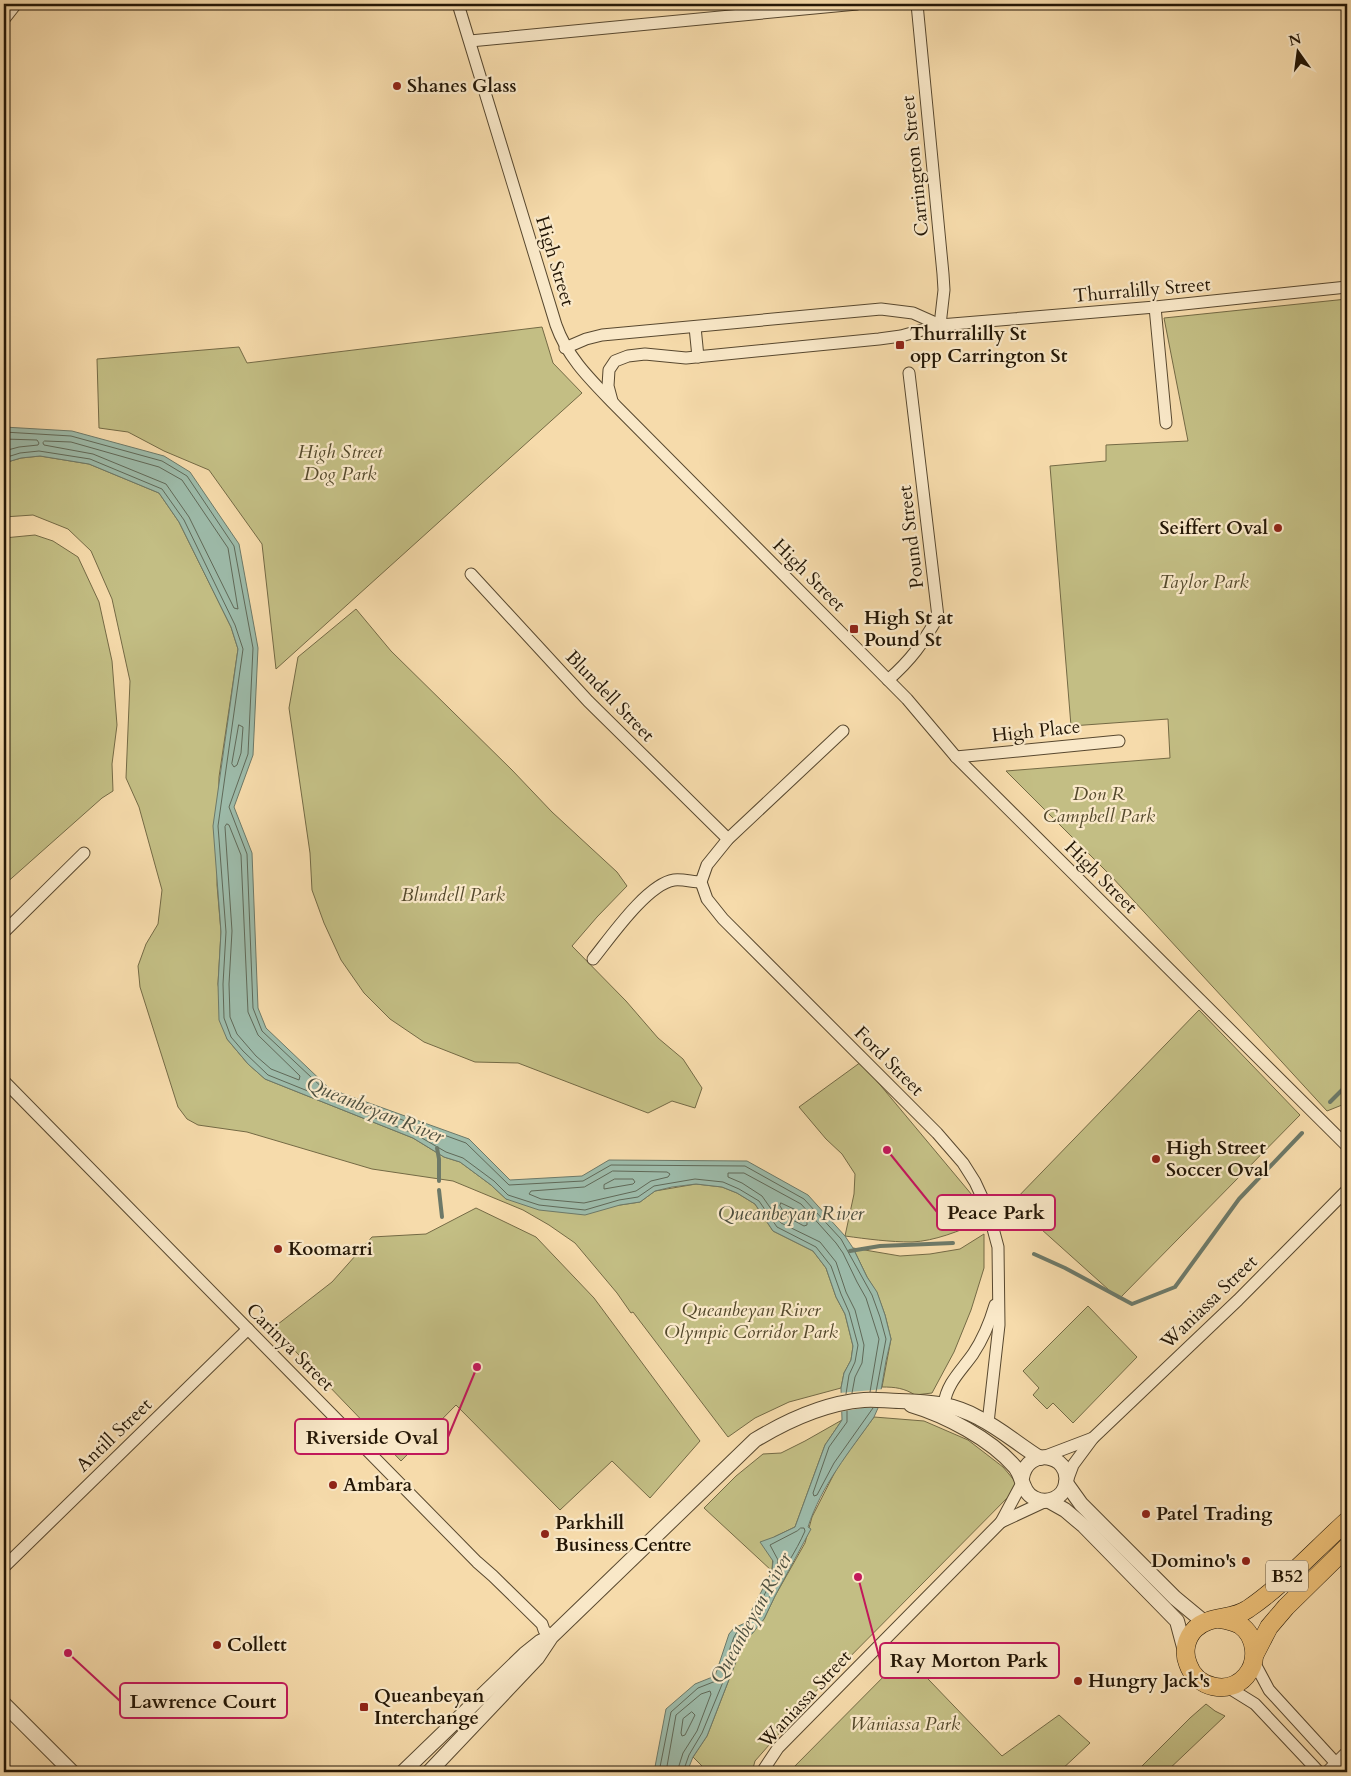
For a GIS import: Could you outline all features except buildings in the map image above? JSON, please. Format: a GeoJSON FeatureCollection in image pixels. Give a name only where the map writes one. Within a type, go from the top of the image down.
{"type":"FeatureCollection","features":[{"type":"Feature","properties":{"kind":"highway","name":"B52"},"geometry":{"type":"LineString","coordinates":[[1211,1620],[1246,1611],[1270,1592],[1347,1521]]}},
{"type":"Feature","properties":{"kind":"highway","name":"B52"},"geometry":{"type":"LineString","coordinates":[[1226,1686],[1236,1683],[1246,1676],[1269,1627],[1286,1607],[1347,1546]]}},
{"type":"Feature","properties":{"kind":"highway"},"geometry":{"type":"LineString","coordinates":[[1226,1686],[1220,1688],[1208,1686],[1198,1680],[1190,1670],[1185,1652],[1188,1640],[1194,1630],[1211,1620],[1231,1620],[1241,1626],[1249,1635],[1254,1646],[1254,1657]]}},
{"type":"Feature","properties":{"kind":"street"},"geometry":{"type":"LineString","coordinates":[[5,18],[16,4]]}},
{"type":"Feature","properties":{"kind":"street","name":"High Street"},"geometry":{"type":"LineString","coordinates":[[458,4],[556,325],[565,348],[584,372],[616,406],[888,680],[956,757],[1347,1146]]}},
{"type":"Feature","properties":{"kind":"street"},"geometry":{"type":"LineString","coordinates":[[470,41],[857,4]]}},
{"type":"Feature","properties":{"kind":"street","name":"Carrington Street"},"geometry":{"type":"LineString","coordinates":[[917,4],[944,274],[940,324]]}},
{"type":"Feature","properties":{"kind":"street","name":"Thurralilly Street"},"geometry":{"type":"LineString","coordinates":[[616,406],[609,394],[607,379],[612,365],[619,359],[640,354],[677,358],[890,338],[940,324],[1155,307],[1347,287]]}},
{"type":"Feature","properties":{"kind":"street"},"geometry":{"type":"LineString","coordinates":[[1155,307],[1166,423]]}},
{"type":"Feature","properties":{"kind":"street","name":"Thurralilly Street"},"geometry":{"type":"LineString","coordinates":[[565,348],[586,339],[602,335],[881,309],[913,313],[940,324]]}},
{"type":"Feature","properties":{"kind":"street"},"geometry":{"type":"LineString","coordinates":[[695,327],[698,356]]}},
{"type":"Feature","properties":{"kind":"street","name":"Pound Street"},"geometry":{"type":"LineString","coordinates":[[888,680],[907,663],[919,648],[938,617],[910,373]]}},
{"type":"Feature","properties":{"kind":"street","name":"Blundell Street"},"geometry":{"type":"LineString","coordinates":[[471,574],[588,701],[728,839]]}},
{"type":"Feature","properties":{"kind":"street"},"geometry":{"type":"LineString","coordinates":[[593,959],[644,897],[661,885],[674,880],[701,882],[707,865],[728,839],[843,730]]}},
{"type":"Feature","properties":{"kind":"street","name":"High Place"},"geometry":{"type":"LineString","coordinates":[[956,757],[1119,741]]}},
{"type":"Feature","properties":{"kind":"street"},"geometry":{"type":"LineString","coordinates":[[4,932],[84,853]]}},
{"type":"Feature","properties":{"kind":"street","name":"Ford Street"},"geometry":{"type":"LineString","coordinates":[[701,882],[707,899],[723,919],[937,1133],[963,1163],[979,1190],[995,1233],[998,1247],[998,1332],[988,1423]]}},
{"type":"Feature","properties":{"kind":"street","name":"Carinya Street"},"geometry":{"type":"LineString","coordinates":[[4,1081],[477,1562],[542,1624],[544,1630],[551,1636]]}},
{"type":"Feature","properties":{"kind":"street","name":"Waniassa Street"},"geometry":{"type":"LineString","coordinates":[[1066,1482],[1073,1466],[1093,1438],[1238,1300],[1347,1190]]}},
{"type":"Feature","properties":{"kind":"street","name":"Ford Street"},"geometry":{"type":"LineString","coordinates":[[944,1404],[946,1394],[952,1382],[973,1354],[983,1336],[992,1316],[998,1291]]}},
{"type":"Feature","properties":{"kind":"street","name":"Antill Street"},"geometry":{"type":"LineString","coordinates":[[4,1567],[248,1329]]}},
{"type":"Feature","properties":{"kind":"street"},"geometry":{"type":"LineString","coordinates":[[429,1772],[537,1658],[551,1636],[755,1440],[781,1424],[808,1413],[836,1405],[865,1400],[924,1401],[944,1404],[971,1414],[988,1423],[1041,1457],[1054,1459],[1064,1470],[1066,1482],[1080,1503],[1175,1598],[1211,1620]]}},
{"type":"Feature","properties":{"kind":"street"},"geometry":{"type":"LineString","coordinates":[[898,1401],[927,1411],[968,1431],[1002,1455],[1014,1467],[1032,1497],[1048,1501],[1065,1510],[1084,1526],[1177,1621],[1185,1652]]}},
{"type":"Feature","properties":{"kind":"street"},"geometry":{"type":"LineString","coordinates":[[944,1404],[968,1431]]}},
{"type":"Feature","properties":{"kind":"street","name":"Waniassa Street"},"geometry":{"type":"LineString","coordinates":[[1041,1457],[1093,1438]]}},
{"type":"Feature","properties":{"kind":"street"},"geometry":{"type":"LineString","coordinates":[[1023,1480],[1028,1464],[1041,1457]]}},
{"type":"Feature","properties":{"kind":"street","name":"Waniassa Street"},"geometry":{"type":"LineString","coordinates":[[762,1772],[778,1748],[1002,1522],[1023,1480]]}},
{"type":"Feature","properties":{"kind":"street"},"geometry":{"type":"LineString","coordinates":[[1048,1501],[1062,1493],[1066,1482]]}},
{"type":"Feature","properties":{"kind":"street","name":"Waniassa Street"},"geometry":{"type":"LineString","coordinates":[[1002,1522],[1048,1501]]}},
{"type":"Feature","properties":{"kind":"street"},"geometry":{"type":"LineString","coordinates":[[403,1772],[525,1654],[551,1636]]}},
{"type":"Feature","properties":{"kind":"street"},"geometry":{"type":"LineString","coordinates":[[1254,1657],[1269,1690],[1340,1768]]}},
{"type":"Feature","properties":{"kind":"street"},"geometry":{"type":"LineString","coordinates":[[1226,1686],[1255,1704],[1319,1772]]}},
{"type":"Feature","properties":{"kind":"street"},"geometry":{"type":"LineString","coordinates":[[4,1704],[72,1772]]}},
{"type":"Feature","properties":{"kind":"street"},"geometry":{"type":"LineString","coordinates":[[436,1740],[449,1738],[474,1725]]}},
{"type":"Feature","properties":{"kind":"street"},"geometry":{"type":"LineString","coordinates":[[1327,1772],[1340,1768],[1347,1752]]}},
{"type":"Feature","properties":{"kind":"green space","name":"Taylor Park"},"geometry":{"type":"Polygon","coordinates":[[[1347,299],[1347,1103],[1327,1111],[1111,876],[1006,771],[1170,758],[1168,719],[1071,726],[1050,466],[1106,461],[1106,445],[1188,441],[1164,318],[1347,299]]]}},
{"type":"Feature","properties":{"kind":"green space","name":"High Street Dog Park"},"geometry":{"type":"Polygon","coordinates":[[[542,327],[553,363],[582,393],[276,669],[262,544],[209,470],[164,451],[128,432],[99,428],[97,359],[239,347],[247,363],[542,327]]]}},
{"type":"Feature","properties":{"kind":"green space","name":"Queanbeyan River Olympic Corridor Park"},"geometry":{"type":"Polygon","coordinates":[[[40,456],[89,464],[159,493],[179,522],[231,627],[238,649],[219,777],[217,885],[221,932],[218,984],[227,1039],[248,1064],[265,1079],[413,1138],[444,1157],[460,1162],[491,1185],[506,1199],[620,1205],[640,1202],[655,1191],[696,1184],[722,1187],[737,1193],[755,1204],[773,1231],[813,1251],[826,1268],[836,1297],[845,1314],[853,1346],[851,1360],[844,1373],[841,1388],[789,1402],[755,1418],[728,1437],[633,1312],[631,1313],[617,1293],[575,1243],[549,1225],[523,1210],[453,1181],[372,1169],[247,1132],[198,1125],[187,1119],[178,1107],[140,987],[138,966],[146,944],[158,924],[162,890],[139,807],[126,778],[130,681],[112,599],[91,551],[68,529],[33,515],[4,517],[4,463],[21,458],[40,456]]]}},
{"type":"Feature","properties":{"kind":"green space"},"geometry":{"type":"Polygon","coordinates":[[[35,535],[53,541],[78,557],[99,602],[112,661],[117,725],[112,764],[113,791],[102,798],[4,885],[4,538],[35,535]]]}},
{"type":"Feature","properties":{"kind":"green space","name":"Blundell Park"},"geometry":{"type":"Polygon","coordinates":[[[356,609],[391,651],[552,812],[617,872],[627,886],[572,946],[626,1001],[658,1038],[683,1059],[702,1088],[695,1108],[672,1101],[648,1113],[518,1063],[475,1062],[424,1042],[390,1019],[364,993],[341,960],[324,923],[312,890],[310,853],[289,708],[298,657],[356,609]]]}},
{"type":"Feature","properties":{"kind":"green space","name":"High Street Soccer Oval"},"geometry":{"type":"Polygon","coordinates":[[[1199,1010],[1300,1115],[1119,1299],[1012,1203],[1199,1010]]]}},
{"type":"Feature","properties":{"kind":"green space"},"geometry":{"type":"Polygon","coordinates":[[[861,1062],[972,1195],[980,1222],[947,1235],[912,1242],[845,1236],[854,1194],[855,1174],[842,1154],[826,1139],[799,1107],[861,1062]]]}},
{"type":"Feature","properties":{"kind":"green space"},"geometry":{"type":"Polygon","coordinates":[[[476,1208],[536,1237],[594,1298],[700,1441],[650,1498],[612,1461],[560,1510],[456,1405],[401,1461],[273,1328],[332,1282],[372,1237],[426,1234],[476,1208]]]}},
{"type":"Feature","properties":{"kind":"green space"},"geometry":{"type":"Polygon","coordinates":[[[984,1234],[984,1268],[971,1310],[954,1352],[932,1393],[915,1395],[899,1388],[882,1387],[891,1339],[877,1293],[853,1248],[900,1256],[930,1254],[960,1249],[984,1234]]]}},
{"type":"Feature","properties":{"kind":"green space"},"geometry":{"type":"Polygon","coordinates":[[[1088,1306],[1137,1357],[1073,1423],[1053,1403],[1047,1409],[1033,1395],[1039,1388],[1023,1371],[1088,1306]]]}},
{"type":"Feature","properties":{"kind":"green space"},"geometry":{"type":"Polygon","coordinates":[[[874,1417],[924,1421],[968,1440],[1003,1467],[1019,1486],[820,1687],[755,1761],[752,1772],[708,1772],[693,1757],[707,1736],[742,1646],[764,1619],[805,1543],[812,1517],[838,1466],[874,1417]]]}},
{"type":"Feature","properties":{"kind":"green space"},"geometry":{"type":"Polygon","coordinates":[[[842,1420],[825,1445],[795,1527],[774,1537],[772,1571],[704,1508],[736,1476],[763,1454],[781,1453],[842,1420]]]}},
{"type":"Feature","properties":{"kind":"green space","name":"Waniassa Park"},"geometry":{"type":"Polygon","coordinates":[[[905,1655],[1002,1756],[1059,1715],[1090,1743],[1059,1772],[789,1772],[905,1655]]]}},
{"type":"Feature","properties":{"kind":"green space"},"geometry":{"type":"Polygon","coordinates":[[[1206,1704],[1225,1716],[1166,1772],[1136,1772],[1190,1718],[1206,1704]]]}},
{"type":"Feature","properties":{"kind":"water","name":"Queanbeyan River"},"geometry":{"type":"Polygon","coordinates":[[[4,427],[72,431],[164,456],[190,472],[239,544],[258,648],[253,755],[234,807],[252,853],[258,1008],[266,1028],[330,1089],[469,1139],[510,1180],[582,1176],[609,1160],[747,1161],[808,1195],[845,1236],[877,1292],[891,1339],[878,1408],[874,1417],[820,1497],[808,1527],[811,1529],[764,1619],[742,1646],[707,1736],[693,1757],[687,1772],[654,1772],[666,1709],[695,1684],[715,1676],[729,1634],[734,1628],[745,1623],[772,1571],[773,1561],[760,1542],[795,1527],[825,1445],[842,1420],[841,1388],[844,1373],[851,1360],[853,1346],[845,1314],[836,1297],[826,1268],[813,1251],[773,1231],[755,1204],[737,1193],[722,1187],[696,1184],[672,1187],[655,1191],[640,1202],[620,1205],[585,1215],[539,1210],[506,1199],[491,1185],[460,1162],[444,1157],[413,1138],[265,1079],[248,1064],[227,1039],[219,1020],[218,984],[221,932],[213,826],[238,649],[231,627],[179,522],[159,493],[89,464],[40,456],[21,458],[4,463],[4,427]]]}},
{"type":"Feature","properties":{"kind":"pier"},"geometry":{"type":"Polygon","coordinates":[[[884,1389],[881,1407],[839,1412],[839,1393],[884,1389]]]}},
{"type":"Feature","properties":{"kind":"waterway"},"geometry":{"type":"LineString","coordinates":[[1330,1102],[1347,1085]]}},
{"type":"Feature","properties":{"kind":"waterway"},"geometry":{"type":"LineString","coordinates":[[1034,1254],[1065,1268],[1132,1304],[1175,1287],[1239,1199],[1302,1133]]}},
{"type":"Feature","properties":{"kind":"waterway"},"geometry":{"type":"LineString","coordinates":[[437,1148],[439,1181]]}},
{"type":"Feature","properties":{"kind":"waterway"},"geometry":{"type":"LineString","coordinates":[[439,1190],[442,1217]]}},
{"type":"Feature","properties":{"kind":"waterway"},"geometry":{"type":"LineString","coordinates":[[850,1251],[880,1246],[953,1243]]}},
{"type":"Feature","properties":{"kind":"place","name":"Shanes Glass"},"geometry":{"type":"Point","coordinates":[397,86]}},
{"type":"Feature","properties":{"kind":"place","name":"Thurralilly St opp Carrington St"},"geometry":{"type":"Point","coordinates":[900,345]}},
{"type":"Feature","properties":{"kind":"place","name":"Seiffert Oval"},"geometry":{"type":"Point","coordinates":[1278,528]}},
{"type":"Feature","properties":{"kind":"place","name":"High St at Pound St"},"geometry":{"type":"Point","coordinates":[854,629]}},
{"type":"Feature","properties":{"kind":"place","name":"Peace Park"},"geometry":{"type":"Point","coordinates":[887,1150]}},
{"type":"Feature","properties":{"kind":"place","name":"High Street Soccer Oval"},"geometry":{"type":"Point","coordinates":[1156,1159]}},
{"type":"Feature","properties":{"kind":"place","name":"Koomarri"},"geometry":{"type":"Point","coordinates":[278,1249]}},
{"type":"Feature","properties":{"kind":"place","name":"Riverside Oval"},"geometry":{"type":"Point","coordinates":[477,1367]}},
{"type":"Feature","properties":{"kind":"place","name":"Ambara"},"geometry":{"type":"Point","coordinates":[333,1485]}},
{"type":"Feature","properties":{"kind":"place","name":"Patel Trading"},"geometry":{"type":"Point","coordinates":[1146,1514]}},
{"type":"Feature","properties":{"kind":"place","name":"Parkhill Business Centre"},"geometry":{"type":"Point","coordinates":[545,1534]}},
{"type":"Feature","properties":{"kind":"place","name":"Domino's"},"geometry":{"type":"Point","coordinates":[1246,1561]}},
{"type":"Feature","properties":{"kind":"place","name":"Ray Morton Park"},"geometry":{"type":"Point","coordinates":[858,1577]}},
{"type":"Feature","properties":{"kind":"place","name":"Collett"},"geometry":{"type":"Point","coordinates":[217,1645]}},
{"type":"Feature","properties":{"kind":"place","name":"Lawrence Court"},"geometry":{"type":"Point","coordinates":[68,1653]}},
{"type":"Feature","properties":{"kind":"place","name":"Hungry Jack's"},"geometry":{"type":"Point","coordinates":[1078,1681]}},
{"type":"Feature","properties":{"kind":"place","name":"Queanbeyan Interchange"},"geometry":{"type":"Point","coordinates":[364,1707]}},
{"type":"Feature","properties":{"kind":"park label","name":"Don R Campbell Park"},"geometry":{"type":"Point","coordinates":[1099,805]}}]}
